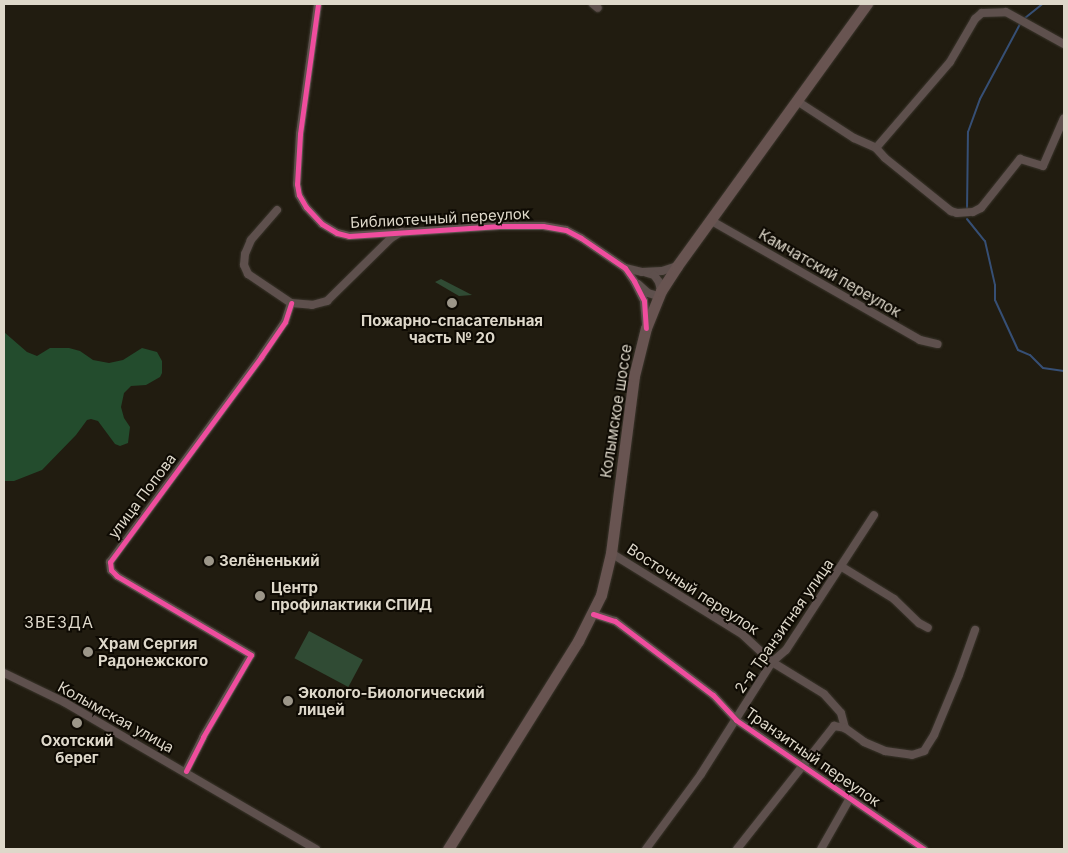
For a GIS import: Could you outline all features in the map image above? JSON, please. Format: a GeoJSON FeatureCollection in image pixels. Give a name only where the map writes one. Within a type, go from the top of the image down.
{"type":"FeatureCollection","features":[{"type":"Feature","properties":{"kind":"highway","name":"Колымское шоссе"},"geometry":{"type":"LineString","coordinates":[[448,849],[593,614],[604,585],[611,553],[631,393],[646,328],[660,294],[677,266],[868,4]]}},
{"type":"Feature","properties":{"kind":"street","name":"Библиотечный переулок"},"geometry":{"type":"LineString","coordinates":[[318,4],[300,134],[299,195],[306,207],[322,224],[337,233],[349,236],[500,226],[555,228],[581,238],[625,268],[634,280],[644,300],[646,328]]}},
{"type":"Feature","properties":{"kind":"street"},"geometry":{"type":"LineString","coordinates":[[876,148],[950,62],[975,20],[982,13],[1006,12],[1064,44]]}},
{"type":"Feature","properties":{"kind":"street"},"geometry":{"type":"LineString","coordinates":[[797,101],[854,138],[876,148],[951,211],[965,214],[981,208],[1020,159],[1043,166],[1064,118]]}},
{"type":"Feature","properties":{"kind":"street"},"geometry":{"type":"LineString","coordinates":[[278,210],[251,240],[245,254],[244,265],[248,274],[291,303],[312,306],[327,301],[392,238],[403,231]]}},
{"type":"Feature","properties":{"kind":"street","name":"Камчатский переулок"},"geometry":{"type":"LineString","coordinates":[[710,220],[920,340],[938,344]]}},
{"type":"Feature","properties":{"kind":"street","name":"Библиотечный переулок"},"geometry":{"type":"LineString","coordinates":[[625,268],[642,272],[662,271],[677,266]]}},
{"type":"Feature","properties":{"kind":"street"},"geometry":{"type":"LineString","coordinates":[[634,280],[648,293],[660,294],[659,282],[654,275],[642,272]]}},
{"type":"Feature","properties":{"kind":"street","name":"улица Попова"},"geometry":{"type":"LineString","coordinates":[[186,772],[203,737],[251,655],[116,576],[111,570],[110,562],[256,365],[285,322],[291,303]]}},
{"type":"Feature","properties":{"kind":"street","name":"2-я Транзитная улица"},"geometry":{"type":"LineString","coordinates":[[646,849],[736,720],[772,662],[786,650],[842,567],[874,515]]}},
{"type":"Feature","properties":{"kind":"street","name":"Восточный переулок"},"geometry":{"type":"LineString","coordinates":[[611,553],[743,635],[772,662],[824,694],[841,713],[845,728]]}},
{"type":"Feature","properties":{"kind":"street"},"geometry":{"type":"LineString","coordinates":[[842,567],[894,599],[919,623],[928,628]]}},
{"type":"Feature","properties":{"kind":"street","name":"Транзитный переулок"},"geometry":{"type":"LineString","coordinates":[[593,614],[615,621],[713,695],[736,720],[924,849]]}},
{"type":"Feature","properties":{"kind":"street"},"geometry":{"type":"LineString","coordinates":[[737,849],[834,726],[845,728],[864,742],[885,751],[912,755],[924,751],[934,735],[975,630]]}},
{"type":"Feature","properties":{"kind":"street","name":"Колымская улица"},"geometry":{"type":"LineString","coordinates":[[4,673],[64,702],[316,849]]}},
{"type":"Feature","properties":{"kind":"street"},"geometry":{"type":"LineString","coordinates":[[821,849],[850,798]]}},
{"type":"Feature","properties":{"kind":"green space"},"geometry":{"type":"Polygon","coordinates":[[[441,279],[472,295],[459,296],[435,282],[441,279]]]}},
{"type":"Feature","properties":{"kind":"green space"},"geometry":{"type":"Polygon","coordinates":[[[4,332],[27,352],[37,356],[50,348],[69,348],[80,351],[93,360],[109,363],[123,360],[142,348],[157,352],[162,361],[160,377],[146,385],[131,386],[124,393],[121,407],[124,418],[130,427],[128,443],[120,446],[115,444],[98,421],[87,420],[76,435],[42,470],[14,481],[4,481],[4,332]]]}},
{"type":"Feature","properties":{"kind":"green space"},"geometry":{"type":"Polygon","coordinates":[[[309,631],[363,660],[348,687],[294,658],[309,631]]]}},
{"type":"Feature","properties":{"kind":"waterway"},"geometry":{"type":"LineString","coordinates":[[1025,18],[1042,4]]}},
{"type":"Feature","properties":{"kind":"waterway"},"geometry":{"type":"LineString","coordinates":[[967,211],[968,132],[980,99],[1020,24]]}},
{"type":"Feature","properties":{"kind":"waterway"},"geometry":{"type":"LineString","coordinates":[[967,219],[985,241],[995,285],[995,300],[1018,350],[1030,355],[1043,368],[1064,371]]}},
{"type":"Feature","properties":{"kind":"cycle path"},"geometry":{"type":"LineString","coordinates":[[318,4],[300,134],[297,184],[299,195],[306,207],[322,224],[337,233],[349,236],[500,226],[543,226],[566,230],[625,268],[644,301],[646,328]]}},
{"type":"Feature","properties":{"kind":"cycle path"},"geometry":{"type":"LineString","coordinates":[[186,771],[203,737],[251,655],[117,576],[111,570],[110,562],[261,357],[285,322],[291,303]]}},
{"type":"Feature","properties":{"kind":"cycle path"},"geometry":{"type":"LineString","coordinates":[[593,614],[615,621],[713,695],[736,720],[924,849]]}},
{"type":"Feature","properties":{"kind":"place","name":"Пожарно-спасательная часть № 20"},"geometry":{"type":"Point","coordinates":[452,303]}},
{"type":"Feature","properties":{"kind":"place","name":"Зелёненький"},"geometry":{"type":"Point","coordinates":[209,561]}},
{"type":"Feature","properties":{"kind":"place","name":"Центр профилактики СПИД"},"geometry":{"type":"Point","coordinates":[260,596]}},
{"type":"Feature","properties":{"kind":"place","name":"Храм Сергия Радонежского"},"geometry":{"type":"Point","coordinates":[88,652]}},
{"type":"Feature","properties":{"kind":"place","name":"Эколого-Биологический лицей"},"geometry":{"type":"Point","coordinates":[288,701]}},
{"type":"Feature","properties":{"kind":"place","name":"Охотский берег"},"geometry":{"type":"Point","coordinates":[77,723]}},
{"type":"Feature","properties":{"kind":"district","name":"ЗВЕЗДА"},"geometry":{"type":"Point","coordinates":[59,622]}}]}
